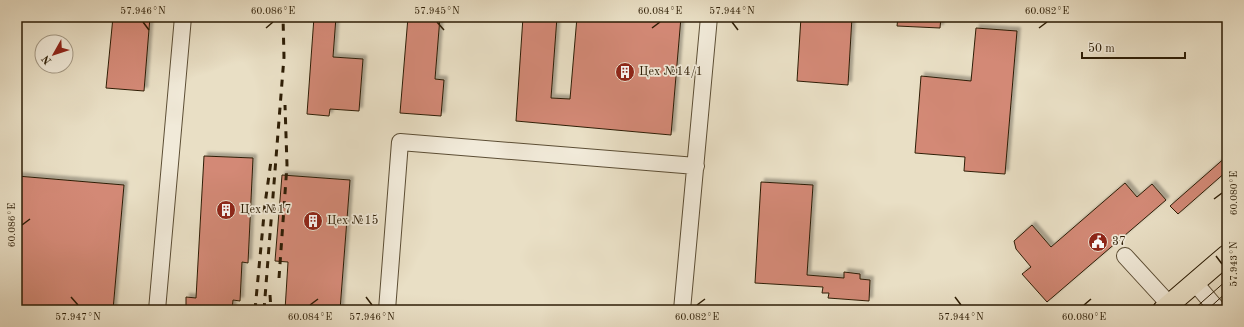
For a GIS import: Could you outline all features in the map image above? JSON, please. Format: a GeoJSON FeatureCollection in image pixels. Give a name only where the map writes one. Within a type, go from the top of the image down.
{"type":"FeatureCollection","features":[{"type":"Feature","properties":{"kind":"main road"},"geometry":{"type":"LineString","coordinates":[[1166,307],[1227,255]]}},
{"type":"Feature","properties":{"kind":"street"},"geometry":{"type":"LineString","coordinates":[[157,310],[183,17]]}},
{"type":"Feature","properties":{"kind":"street"},"geometry":{"type":"LineString","coordinates":[[682,310],[710,17]]}},
{"type":"Feature","properties":{"kind":"street"},"geometry":{"type":"LineString","coordinates":[[387,310],[400,142],[696,166]]}},
{"type":"Feature","properties":{"kind":"street"},"geometry":{"type":"LineString","coordinates":[[1126,256],[1166,307]]}},
{"type":"Feature","properties":{"kind":"street"},"geometry":{"type":"LineString","coordinates":[[1195,283],[1218,310]]}},
{"type":"Feature","properties":{"kind":"building"},"geometry":{"type":"Polygon","coordinates":[[[113,17],[150,17],[144,91],[106,88],[113,17]]]}},
{"type":"Feature","properties":{"kind":"building"},"geometry":{"type":"Polygon","coordinates":[[[314,17],[336,17],[333,57],[363,59],[359,111],[330,109],[329,116],[307,114],[314,17]]]}},
{"type":"Feature","properties":{"kind":"building"},"geometry":{"type":"Polygon","coordinates":[[[408,17],[440,17],[435,79],[444,80],[441,116],[400,113],[408,17]]]}},
{"type":"Feature","properties":{"kind":"building","name":"Цех №14/1"},"geometry":{"type":"Polygon","coordinates":[[[523,17],[557,17],[551,98],[570,99],[577,17],[681,17],[671,135],[516,121],[523,17]]]}},
{"type":"Feature","properties":{"kind":"building"},"geometry":{"type":"Polygon","coordinates":[[[801,17],[852,17],[848,85],[797,81],[801,17]]]}},
{"type":"Feature","properties":{"kind":"building"},"geometry":{"type":"Polygon","coordinates":[[[898,17],[941,17],[940,28],[897,26],[898,17]]]}},
{"type":"Feature","properties":{"kind":"building"},"geometry":{"type":"Polygon","coordinates":[[[976,28],[1017,31],[1005,174],[964,171],[965,157],[915,153],[921,76],[971,81],[976,28]]]}},
{"type":"Feature","properties":{"kind":"building","name":"Цех №17"},"geometry":{"type":"Polygon","coordinates":[[[204,156],[253,158],[248,263],[242,262],[240,301],[233,300],[232,310],[186,310],[186,297],[196,298],[204,156]]]}},
{"type":"Feature","properties":{"kind":"building"},"geometry":{"type":"Polygon","coordinates":[[[1227,156],[1227,171],[1178,214],[1170,206],[1227,156]]]}},
{"type":"Feature","properties":{"kind":"building","name":"Цех №15"},"geometry":{"type":"Polygon","coordinates":[[[282,175],[350,180],[340,310],[285,310],[288,262],[275,261],[282,175]]]}},
{"type":"Feature","properties":{"kind":"building"},"geometry":{"type":"Polygon","coordinates":[[[17,176],[124,185],[113,310],[17,310],[17,176]]]}},
{"type":"Feature","properties":{"kind":"building"},"geometry":{"type":"Polygon","coordinates":[[[761,182],[813,185],[807,275],[844,278],[844,272],[860,274],[860,279],[870,280],[869,301],[828,298],[829,293],[822,293],[823,287],[755,283],[761,182]]]}},
{"type":"Feature","properties":{"kind":"building"},"geometry":{"type":"Polygon","coordinates":[[[1125,183],[1137,197],[1152,184],[1166,200],[1047,302],[1022,274],[1031,267],[1016,249],[1014,241],[1032,225],[1051,247],[1125,183]]]}},
{"type":"Feature","properties":{"kind":"tram line"},"geometry":{"type":"LineString","coordinates":[[1193,310],[1227,280]]}},
{"type":"Feature","properties":{"kind":"tram line"},"geometry":{"type":"LineString","coordinates":[[1207,310],[1227,292]]}},
{"type":"Feature","properties":{"kind":"railway"},"geometry":{"type":"LineString","coordinates":[[264,310],[284,57],[283,17]]}},
{"type":"Feature","properties":{"kind":"railway"},"geometry":{"type":"LineString","coordinates":[[279,278],[287,165],[285,105]]}},
{"type":"Feature","properties":{"kind":"railway"},"geometry":{"type":"LineString","coordinates":[[255,310],[265,204],[271,161]]}},
{"type":"Feature","properties":{"kind":"railway"},"geometry":{"type":"LineString","coordinates":[[270,295],[271,310]]}},
{"type":"Feature","properties":{"kind":"place","name":"Цех №14/1"},"geometry":{"type":"Point","coordinates":[625,72]}},
{"type":"Feature","properties":{"kind":"place","name":"Цех №17"},"geometry":{"type":"Point","coordinates":[226,210]}},
{"type":"Feature","properties":{"kind":"place","name":"Цех №15"},"geometry":{"type":"Point","coordinates":[313,221]}},
{"type":"Feature","properties":{"kind":"place","name":"37"},"geometry":{"type":"Point","coordinates":[1098,242]}}]}
